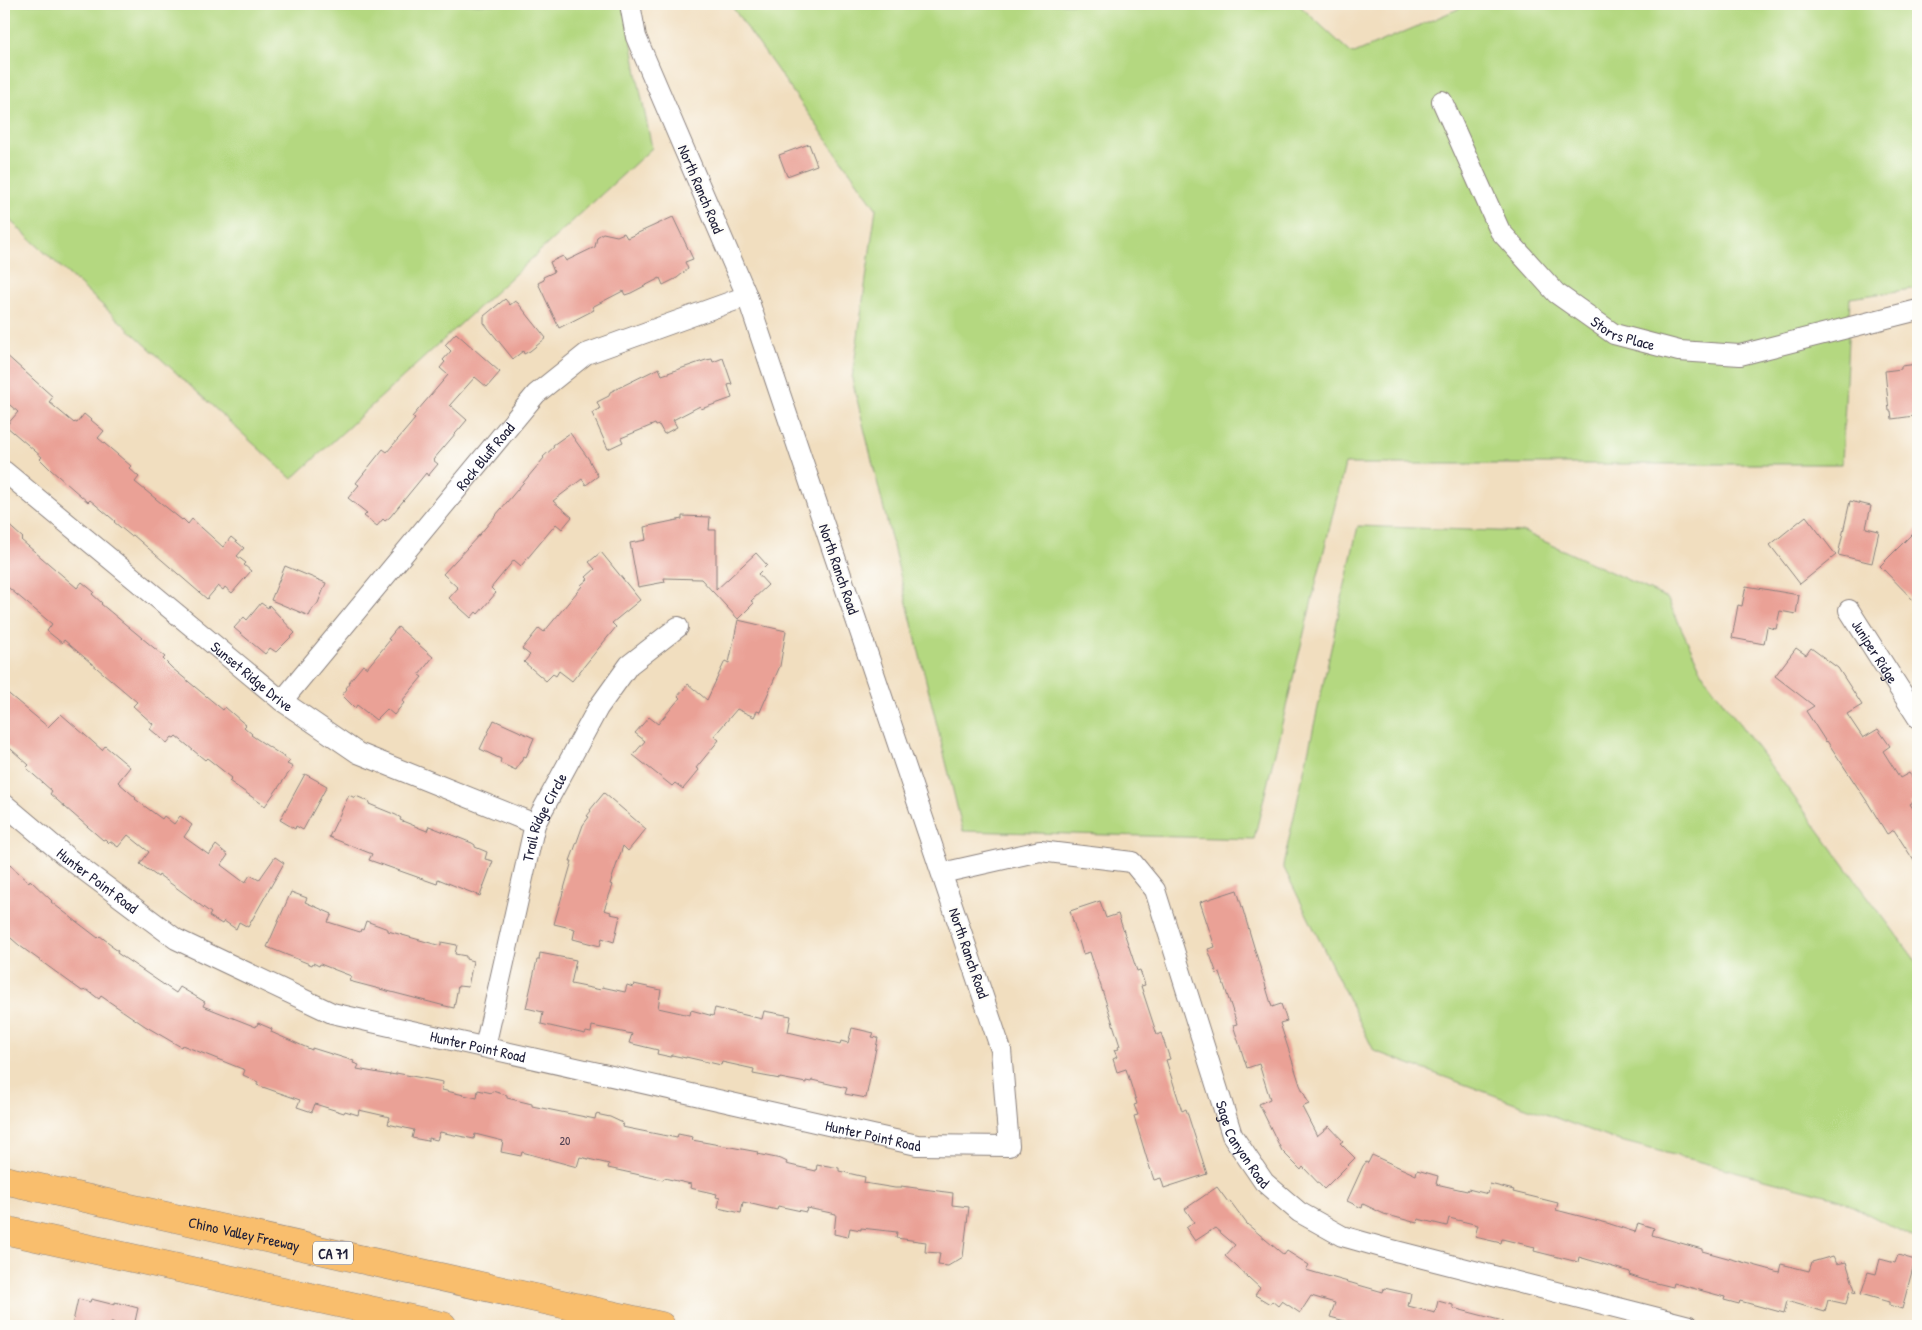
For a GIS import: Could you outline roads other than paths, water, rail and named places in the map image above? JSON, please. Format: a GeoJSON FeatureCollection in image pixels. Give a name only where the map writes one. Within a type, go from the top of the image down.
{"type":"FeatureCollection","features":[{"type":"Feature","properties":{"kind":"highway","name":"Chino Valley Freeway"},"geometry":{"type":"LineString","coordinates":[[4,1180],[662,1326]]}},
{"type":"Feature","properties":{"kind":"highway"},"geometry":{"type":"LineString","coordinates":[[4,1230],[443,1326]]}},
{"type":"Feature","properties":{"kind":"street","name":"North Ranch Road"},"geometry":{"type":"LineString","coordinates":[[630,4],[636,37],[747,296],[1001,1050],[1009,1146]]}},
{"type":"Feature","properties":{"kind":"street","name":"Storrs Place"},"geometry":{"type":"LineString","coordinates":[[1442,101],[1500,231],[1556,293],[1614,334],[1679,351],[1740,355],[1918,310]]}},
{"type":"Feature","properties":{"kind":"street","name":"Rock Bluff Road"},"geometry":{"type":"LineString","coordinates":[[282,701],[536,394],[586,354],[747,296]]}},
{"type":"Feature","properties":{"kind":"street","name":"Sunset Ridge Drive"},"geometry":{"type":"LineString","coordinates":[[4,471],[282,701],[358,753],[536,824]]}},
{"type":"Feature","properties":{"kind":"street","name":"Juniper Ridge"},"geometry":{"type":"LineString","coordinates":[[1849,610],[1918,718]]}},
{"type":"Feature","properties":{"kind":"street","name":"Trail Ridge Circle"},"geometry":{"type":"LineString","coordinates":[[485,1048],[536,824],[598,708],[629,665],[678,628]]}},
{"type":"Feature","properties":{"kind":"street","name":"Hunter Point Road"},"geometry":{"type":"LineString","coordinates":[[4,804],[68,858],[176,939],[332,1013],[917,1145],[1009,1146]]}},
{"type":"Feature","properties":{"kind":"street","name":"Sage Canyon Road"},"geometry":{"type":"LineString","coordinates":[[942,873],[1040,851],[1132,862],[1155,890],[1232,1135],[1264,1182],[1299,1212],[1342,1236],[1689,1326]]}}]}
